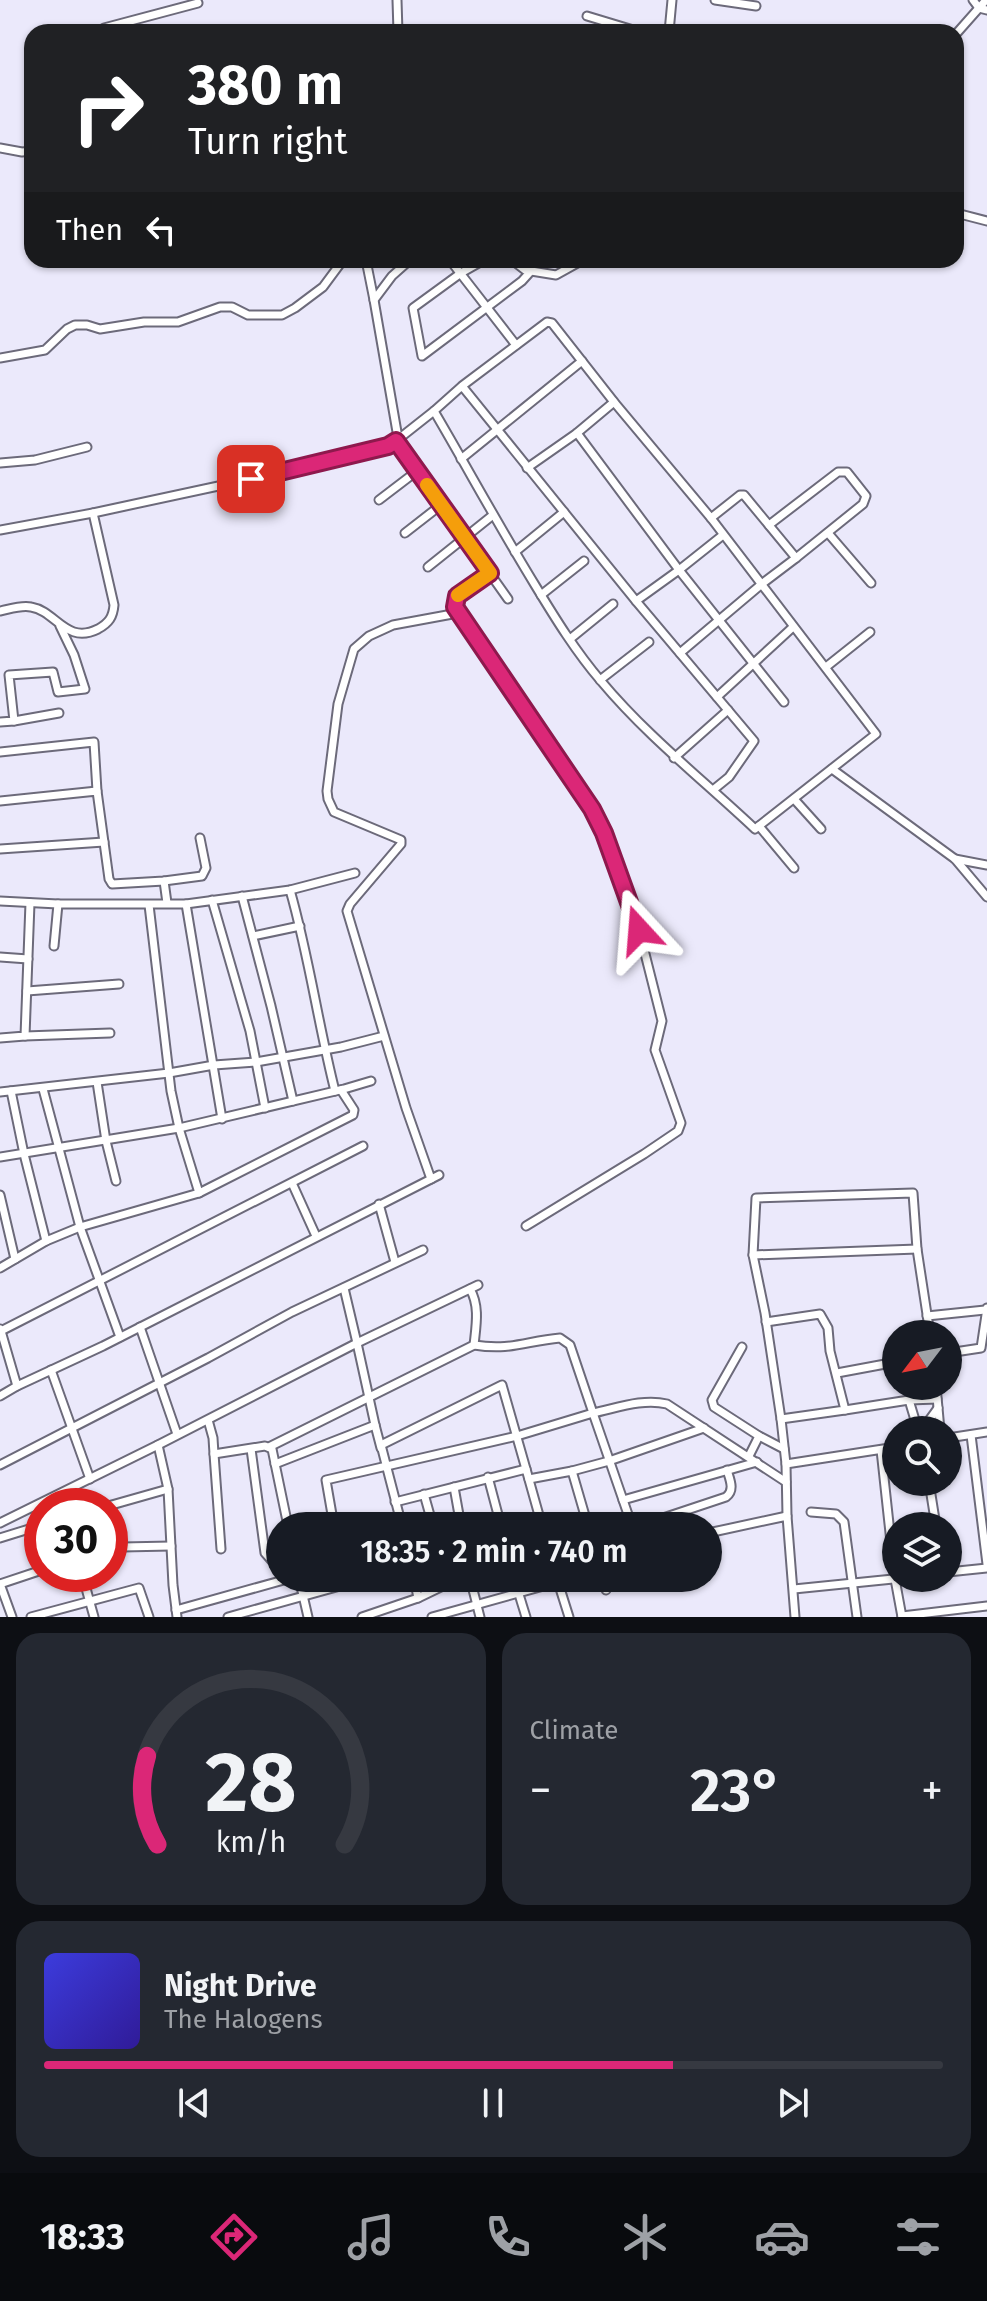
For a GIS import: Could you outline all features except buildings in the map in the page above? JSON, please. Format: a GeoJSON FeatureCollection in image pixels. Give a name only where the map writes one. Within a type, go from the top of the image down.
{"type":"FeatureCollection","features":[{"type":"Feature","properties":{"kind":"street"},"geometry":{"type":"LineString","coordinates":[[397,0],[398,24]]}},
{"type":"Feature","properties":{"kind":"street"},"geometry":{"type":"LineString","coordinates":[[670,24],[672,0]]}},
{"type":"Feature","properties":{"kind":"street"},"geometry":{"type":"LineString","coordinates":[[715,0],[756,6]]}},
{"type":"Feature","properties":{"kind":"street"},"geometry":{"type":"LineString","coordinates":[[973,0],[983,9]]}},
{"type":"Feature","properties":{"kind":"street"},"geometry":{"type":"LineString","coordinates":[[964,27],[983,9],[986,0]]}},
{"type":"Feature","properties":{"kind":"street"},"geometry":{"type":"LineString","coordinates":[[119,24],[198,3]]}},
{"type":"Feature","properties":{"kind":"street"},"geometry":{"type":"LineString","coordinates":[[587,16],[614,24]]}},
{"type":"Feature","properties":{"kind":"street"},"geometry":{"type":"LineString","coordinates":[[0,148],[24,152]]}},
{"type":"Feature","properties":{"kind":"street"},"geometry":{"type":"LineString","coordinates":[[964,215],[987,221]]}},
{"type":"Feature","properties":{"kind":"street"},"geometry":{"type":"LineString","coordinates":[[0,358],[45,350],[75,325],[100,329],[144,322],[178,322],[220,307],[232,307],[248,315],[282,315],[323,287],[337,268]]}},
{"type":"Feature","properties":{"kind":"street"},"geometry":{"type":"LineString","coordinates":[[368,268],[397,432],[396,441],[508,599]]}},
{"type":"Feature","properties":{"kind":"street"},"geometry":{"type":"LineString","coordinates":[[374,300],[401,268]]}},
{"type":"Feature","properties":{"kind":"street"},"geometry":{"type":"LineString","coordinates":[[457,268],[516,345]]}},
{"type":"Feature","properties":{"kind":"street"},"geometry":{"type":"LineString","coordinates":[[470,268],[413,308],[422,356],[531,271]]}},
{"type":"Feature","properties":{"kind":"street"},"geometry":{"type":"LineString","coordinates":[[522,268],[556,275],[569,268]]}},
{"type":"Feature","properties":{"kind":"street"},"geometry":{"type":"LineString","coordinates":[[0,530],[266,476],[388,446],[516,345],[547,322],[552,323],[763,583],[876,734],[755,829],[674,758],[600,680],[541,595],[434,411]]}},
{"type":"Feature","properties":{"kind":"street"},"geometry":{"type":"LineString","coordinates":[[461,459],[582,361]]}},
{"type":"Feature","properties":{"kind":"street"},"geometry":{"type":"LineString","coordinates":[[462,386],[754,741],[729,777],[713,790]]}},
{"type":"Feature","properties":{"kind":"street"},"geometry":{"type":"LineString","coordinates":[[527,468],[614,402]]}},
{"type":"Feature","properties":{"kind":"street"},"geometry":{"type":"LineString","coordinates":[[577,433],[679,570],[784,702]]}},
{"type":"Feature","properties":{"kind":"street"},"geometry":{"type":"LineString","coordinates":[[0,463],[35,460],[87,447]]}},
{"type":"Feature","properties":{"kind":"street"},"geometry":{"type":"LineString","coordinates":[[379,500],[417,471]]}},
{"type":"Feature","properties":{"kind":"street"},"geometry":{"type":"LineString","coordinates":[[680,653],[828,533],[866,500],[866,496],[847,472],[838,472],[769,525]]}},
{"type":"Feature","properties":{"kind":"street"},"geometry":{"type":"LineString","coordinates":[[711,518],[744,495],[796,558]]}},
{"type":"Feature","properties":{"kind":"street"},"geometry":{"type":"LineString","coordinates":[[405,533],[441,505]]}},
{"type":"Feature","properties":{"kind":"street"},"geometry":{"type":"LineString","coordinates":[[515,552],[564,512]]}},
{"type":"Feature","properties":{"kind":"street"},"geometry":{"type":"LineString","coordinates":[[0,611],[32,607],[42,610],[60,626],[77,633],[90,633],[110,621],[114,605],[93,513]]}},
{"type":"Feature","properties":{"kind":"street"},"geometry":{"type":"LineString","coordinates":[[428,567],[493,515]]}},
{"type":"Feature","properties":{"kind":"street"},"geometry":{"type":"LineString","coordinates":[[828,533],[871,583]]}},
{"type":"Feature","properties":{"kind":"street"},"geometry":{"type":"LineString","coordinates":[[636,601],[723,535]]}},
{"type":"Feature","properties":{"kind":"street"},"geometry":{"type":"LineString","coordinates":[[541,595],[584,561]]}},
{"type":"Feature","properties":{"kind":"street"},"geometry":{"type":"LineString","coordinates":[[490,573],[457,596],[458,613],[581,790],[604,833],[639,930],[662,1021],[655,1050],[681,1123],[678,1131],[664,1141],[526,1226]]}},
{"type":"Feature","properties":{"kind":"street"},"geometry":{"type":"LineString","coordinates":[[570,639],[613,604]]}},
{"type":"Feature","properties":{"kind":"street"},"geometry":{"type":"LineString","coordinates":[[0,1396],[435,1177],[384,1036],[347,911],[401,844],[401,840],[334,812],[327,791],[338,704],[354,649],[369,636],[400,622],[458,613]]}},
{"type":"Feature","properties":{"kind":"street"},"geometry":{"type":"LineString","coordinates":[[14,721],[9,675],[53,672],[58,692],[85,689],[60,626]]}},
{"type":"Feature","properties":{"kind":"street"},"geometry":{"type":"LineString","coordinates":[[717,697],[793,627]]}},
{"type":"Feature","properties":{"kind":"street"},"geometry":{"type":"LineString","coordinates":[[826,667],[870,632]]}},
{"type":"Feature","properties":{"kind":"street"},"geometry":{"type":"LineString","coordinates":[[600,680],[649,642]]}},
{"type":"Feature","properties":{"kind":"street"},"geometry":{"type":"LineString","coordinates":[[674,758],[728,710]]}},
{"type":"Feature","properties":{"kind":"street"},"geometry":{"type":"LineString","coordinates":[[0,722],[59,713]]}},
{"type":"Feature","properties":{"kind":"street"},"geometry":{"type":"LineString","coordinates":[[0,752],[94,742],[97,791],[112,884],[194,878],[205,873],[200,838]]}},
{"type":"Feature","properties":{"kind":"street"},"geometry":{"type":"LineString","coordinates":[[832,769],[955,859],[987,897]]}},
{"type":"Feature","properties":{"kind":"street"},"geometry":{"type":"LineString","coordinates":[[0,801],[97,791]]}},
{"type":"Feature","properties":{"kind":"street"},"geometry":{"type":"LineString","coordinates":[[794,799],[821,829]]}},
{"type":"Feature","properties":{"kind":"street"},"geometry":{"type":"LineString","coordinates":[[759,826],[794,868]]}},
{"type":"Feature","properties":{"kind":"street"},"geometry":{"type":"LineString","coordinates":[[0,849],[104,842]]}},
{"type":"Feature","properties":{"kind":"street"},"geometry":{"type":"LineString","coordinates":[[955,859],[987,865]]}},
{"type":"Feature","properties":{"kind":"street"},"geometry":{"type":"LineString","coordinates":[[0,901],[186,904],[290,890],[355,873]]}},
{"type":"Feature","properties":{"kind":"street"},"geometry":{"type":"LineString","coordinates":[[164,881],[167,903]]}},
{"type":"Feature","properties":{"kind":"street"},"geometry":{"type":"LineString","coordinates":[[0,1268],[46,1241],[80,1227],[199,1193],[353,1115],[354,1110],[338,1090],[324,1048],[312,976],[290,890]]}},
{"type":"Feature","properties":{"kind":"street"},"geometry":{"type":"LineString","coordinates":[[242,896],[293,1101]]}},
{"type":"Feature","properties":{"kind":"street"},"geometry":{"type":"LineString","coordinates":[[212,900],[250,1031],[265,1108]]}},
{"type":"Feature","properties":{"kind":"street"},"geometry":{"type":"LineString","coordinates":[[25,1036],[30,903]]}},
{"type":"Feature","properties":{"kind":"street"},"geometry":{"type":"LineString","coordinates":[[54,946],[58,904]]}},
{"type":"Feature","properties":{"kind":"street"},"geometry":{"type":"LineString","coordinates":[[186,904],[222,1119]]}},
{"type":"Feature","properties":{"kind":"street"},"geometry":{"type":"LineString","coordinates":[[149,905],[169,1073],[179,1128],[199,1193]]}},
{"type":"Feature","properties":{"kind":"street"},"geometry":{"type":"LineString","coordinates":[[253,936],[300,926]]}},
{"type":"Feature","properties":{"kind":"street"},"geometry":{"type":"LineString","coordinates":[[0,957],[28,959]]}},
{"type":"Feature","properties":{"kind":"street"},"geometry":{"type":"LineString","coordinates":[[27,991],[119,984]]}},
{"type":"Feature","properties":{"kind":"street"},"geometry":{"type":"LineString","coordinates":[[0,1038],[110,1033]]}},
{"type":"Feature","properties":{"kind":"street"},"geometry":{"type":"LineString","coordinates":[[0,1092],[256,1062],[384,1036]]}},
{"type":"Feature","properties":{"kind":"street"},"geometry":{"type":"LineString","coordinates":[[0,1157],[179,1128],[371,1081]]}},
{"type":"Feature","properties":{"kind":"street"},"geometry":{"type":"LineString","coordinates":[[97,1082],[116,1181]]}},
{"type":"Feature","properties":{"kind":"street"},"geometry":{"type":"LineString","coordinates":[[43,1089],[80,1227],[120,1337]]}},
{"type":"Feature","properties":{"kind":"street"},"geometry":{"type":"LineString","coordinates":[[11,1091],[46,1241]]}},
{"type":"Feature","properties":{"kind":"street"},"geometry":{"type":"LineString","coordinates":[[17,1386],[0,1330],[363,1146]]}},
{"type":"Feature","properties":{"kind":"street"},"geometry":{"type":"LineString","coordinates":[[292,1183],[316,1236]]}},
{"type":"Feature","properties":{"kind":"street"},"geometry":{"type":"LineString","coordinates":[[795,1617],[781,1419],[753,1255],[756,1198],[913,1193],[917,1249],[928,1320]]}},
{"type":"Feature","properties":{"kind":"street"},"geometry":{"type":"LineString","coordinates":[[0,1195],[15,1259]]}},
{"type":"Feature","properties":{"kind":"street"},"geometry":{"type":"LineString","coordinates":[[379,1204],[395,1262]]}},
{"type":"Feature","properties":{"kind":"street"},"geometry":{"type":"LineString","coordinates":[[753,1255],[917,1249]]}},
{"type":"Feature","properties":{"kind":"street"},"geometry":{"type":"LineString","coordinates":[[0,1465],[292,1312],[423,1250]]}},
{"type":"Feature","properties":{"kind":"street"},"geometry":{"type":"LineString","coordinates":[[0,1523],[478,1285]]}},
{"type":"Feature","properties":{"kind":"street"},"geometry":{"type":"LineString","coordinates":[[344,1288],[386,1465]]}},
{"type":"Feature","properties":{"kind":"street"},"geometry":{"type":"LineString","coordinates":[[470,1289],[477,1309],[474,1345]]}},
{"type":"Feature","properties":{"kind":"street"},"geometry":{"type":"LineString","coordinates":[[927,1316],[986,1309],[984,1348],[962,1351]]}},
{"type":"Feature","properties":{"kind":"street"},"geometry":{"type":"LineString","coordinates":[[766,1322],[820,1314],[828,1328],[830,1351],[845,1410]]}},
{"type":"Feature","properties":{"kind":"street"},"geometry":{"type":"LineString","coordinates":[[140,1327],[177,1434]]}},
{"type":"Feature","properties":{"kind":"street"},"geometry":{"type":"LineString","coordinates":[[214,1454],[269,1447],[474,1345],[512,1347],[556,1338],[566,1340],[581,1374],[627,1512]]}},
{"type":"Feature","properties":{"kind":"street"},"geometry":{"type":"LineString","coordinates":[[742,1347],[712,1404],[784,1449]]}},
{"type":"Feature","properties":{"kind":"street"},"geometry":{"type":"LineString","coordinates":[[837,1373],[882,1365]]}},
{"type":"Feature","properties":{"kind":"street"},"geometry":{"type":"LineString","coordinates":[[51,1370],[90,1479]]}},
{"type":"Feature","properties":{"kind":"street"},"geometry":{"type":"LineString","coordinates":[[398,1512],[381,1445],[502,1385],[538,1512]]}},
{"type":"Feature","properties":{"kind":"street"},"geometry":{"type":"LineString","coordinates":[[781,1419],[909,1400],[938,1403]]}},
{"type":"Feature","properties":{"kind":"street"},"geometry":{"type":"LineString","coordinates":[[909,1400],[915,1416]]}},
{"type":"Feature","properties":{"kind":"street"},"geometry":{"type":"LineString","coordinates":[[938,1400],[939,1416]]}},
{"type":"Feature","properties":{"kind":"street"},"geometry":{"type":"LineString","coordinates":[[332,1512],[326,1480],[517,1436],[593,1413],[641,1403],[667,1404],[786,1482]]}},
{"type":"Feature","properties":{"kind":"street"},"geometry":{"type":"LineString","coordinates":[[929,1416],[938,1403]]}},
{"type":"Feature","properties":{"kind":"street"},"geometry":{"type":"LineString","coordinates":[[208,1420],[213,1438],[221,1549]]}},
{"type":"Feature","properties":{"kind":"street"},"geometry":{"type":"LineString","coordinates":[[275,1464],[375,1425]]}},
{"type":"Feature","properties":{"kind":"street"},"geometry":{"type":"LineString","coordinates":[[529,1479],[609,1461],[704,1428]]}},
{"type":"Feature","properties":{"kind":"street"},"geometry":{"type":"LineString","coordinates":[[962,1436],[987,1432]]}},
{"type":"Feature","properties":{"kind":"street"},"geometry":{"type":"LineString","coordinates":[[962,1570],[987,1566],[971,1435]]}},
{"type":"Feature","properties":{"kind":"street"},"geometry":{"type":"LineString","coordinates":[[749,1456],[759,1436]]}},
{"type":"Feature","properties":{"kind":"street"},"geometry":{"type":"LineString","coordinates":[[158,1445],[168,1489],[177,1614],[266,1586]]}},
{"type":"Feature","properties":{"kind":"street"},"geometry":{"type":"LineString","coordinates":[[269,1447],[285,1512]]}},
{"type":"Feature","properties":{"kind":"street"},"geometry":{"type":"LineString","coordinates":[[251,1449],[266,1555]]}},
{"type":"Feature","properties":{"kind":"street"},"geometry":{"type":"LineString","coordinates":[[786,1464],[881,1450],[890,1512]]}},
{"type":"Feature","properties":{"kind":"street"},"geometry":{"type":"LineString","coordinates":[[623,1500],[757,1462]]}},
{"type":"Feature","properties":{"kind":"street"},"geometry":{"type":"LineString","coordinates":[[395,1502],[526,1469]]}},
{"type":"Feature","properties":{"kind":"street"},"geometry":{"type":"LineString","coordinates":[[681,1512],[730,1494],[732,1489],[727,1470]]}},
{"type":"Feature","properties":{"kind":"street"},"geometry":{"type":"LineString","coordinates":[[572,1471],[584,1512]]}},
{"type":"Feature","properties":{"kind":"street"},"geometry":{"type":"LineString","coordinates":[[488,1477],[497,1512]]}},
{"type":"Feature","properties":{"kind":"street"},"geometry":{"type":"LineString","coordinates":[[454,1487],[458,1512]]}},
{"type":"Feature","properties":{"kind":"street"},"geometry":{"type":"LineString","coordinates":[[128,1500],[168,1489]]}},
{"type":"Feature","properties":{"kind":"street"},"geometry":{"type":"LineString","coordinates":[[424,1494],[429,1512]]}},
{"type":"Feature","properties":{"kind":"street"},"geometry":{"type":"LineString","coordinates":[[811,1512],[832,1513],[844,1522],[857,1617]]}},
{"type":"Feature","properties":{"kind":"street"},"geometry":{"type":"LineString","coordinates":[[722,1530],[787,1516]]}},
{"type":"Feature","properties":{"kind":"street"},"geometry":{"type":"LineString","coordinates":[[0,1538],[24,1531]]}},
{"type":"Feature","properties":{"kind":"street"},"geometry":{"type":"LineString","coordinates":[[128,1547],[171,1546]]}},
{"type":"Feature","properties":{"kind":"street"},"geometry":{"type":"LineString","coordinates":[[12,1617],[0,1584],[24,1576]]}},
{"type":"Feature","properties":{"kind":"street"},"geometry":{"type":"LineString","coordinates":[[794,1589],[882,1580]]}},
{"type":"Feature","properties":{"kind":"street"},"geometry":{"type":"LineString","coordinates":[[31,1617],[139,1588],[149,1617]]}},
{"type":"Feature","properties":{"kind":"street"},"geometry":{"type":"LineString","coordinates":[[87,1592],[94,1617]]}},
{"type":"Feature","properties":{"kind":"street"},"geometry":{"type":"LineString","coordinates":[[302,1592],[308,1617]]}},
{"type":"Feature","properties":{"kind":"street"},"geometry":{"type":"LineString","coordinates":[[228,1617],[318,1592]]}},
{"type":"Feature","properties":{"kind":"street"},"geometry":{"type":"LineString","coordinates":[[417,1592],[418,1598]]}},
{"type":"Feature","properties":{"kind":"street"},"geometry":{"type":"LineString","coordinates":[[362,1617],[430,1592]]}},
{"type":"Feature","properties":{"kind":"street"},"geometry":{"type":"LineString","coordinates":[[474,1592],[480,1617]]}},
{"type":"Feature","properties":{"kind":"street"},"geometry":{"type":"LineString","coordinates":[[432,1617],[521,1592]]}},
{"type":"Feature","properties":{"kind":"street"},"geometry":{"type":"LineString","coordinates":[[561,1592],[569,1617]]}},
{"type":"Feature","properties":{"kind":"street"},"geometry":{"type":"LineString","coordinates":[[900,1592],[902,1616],[987,1606]]}},
{"type":"Feature","properties":{"kind":"street"},"geometry":{"type":"LineString","coordinates":[[518,1593],[526,1617]]}},
{"type":"Feature","properties":{"kind":"slow traffic"},"geometry":{"type":"LineString","coordinates":[[427,485],[490,573],[458,595]]}},
{"type":"Feature","properties":{"kind":"route"},"geometry":{"type":"LineString","coordinates":[[251,479],[388,446],[396,441],[490,573],[457,596],[455,607],[592,809],[620,873],[639,930]]}}]}
